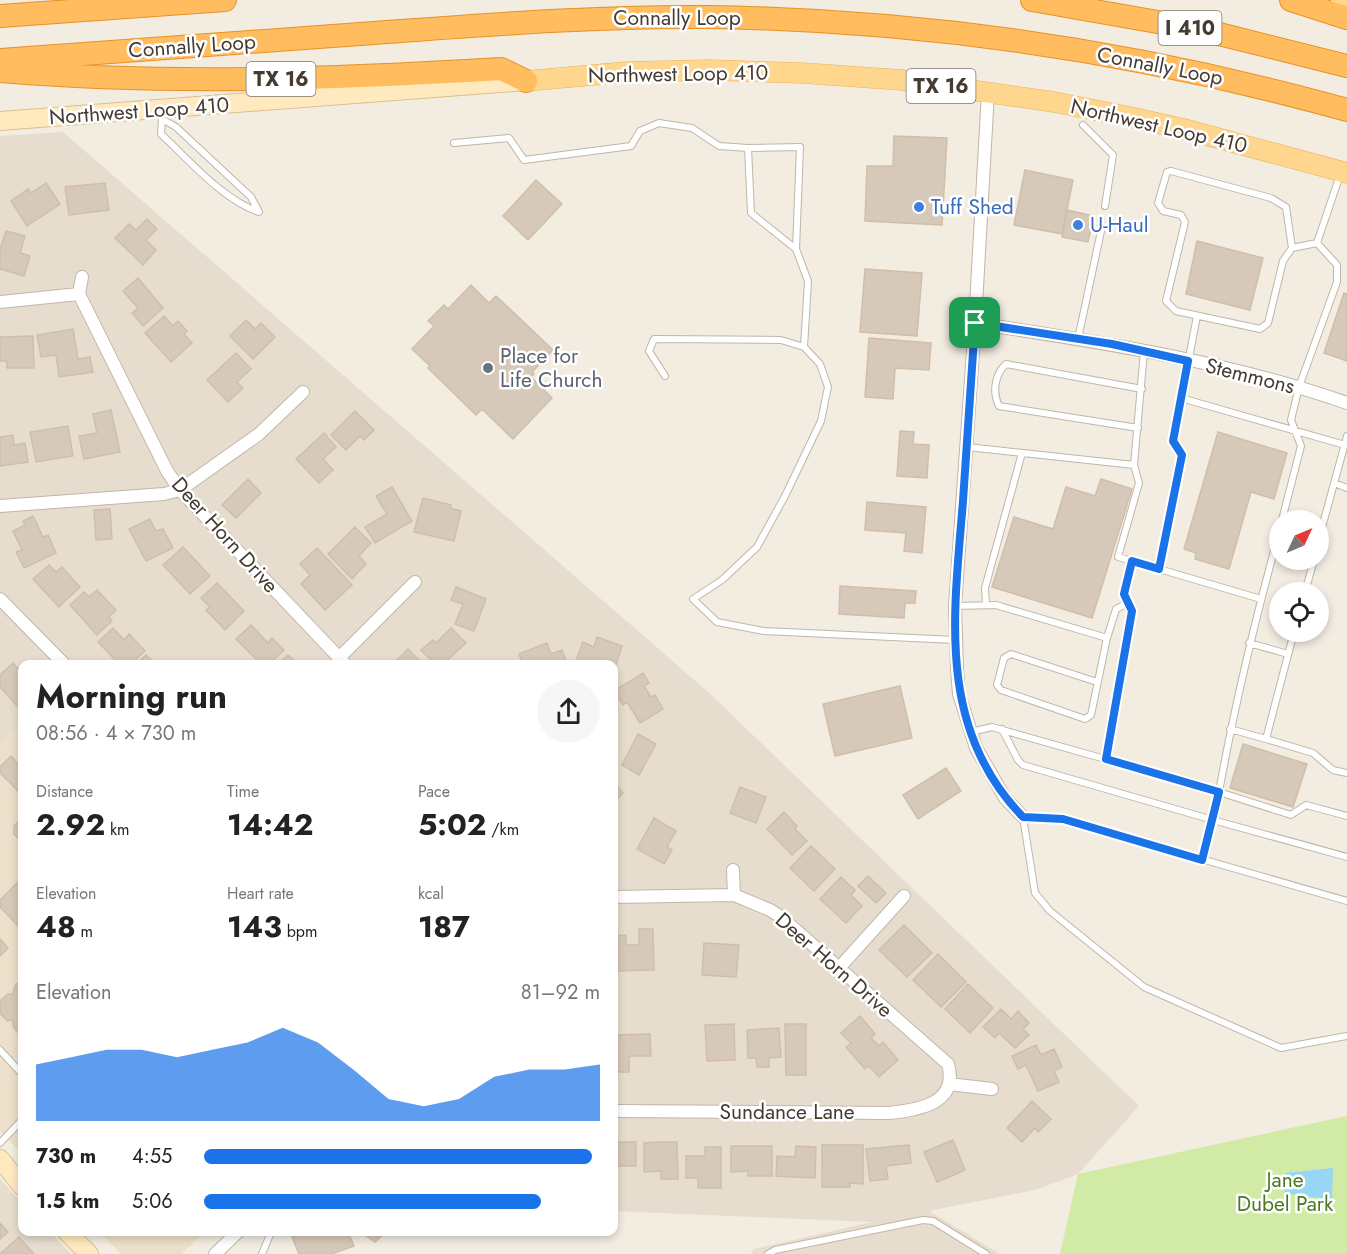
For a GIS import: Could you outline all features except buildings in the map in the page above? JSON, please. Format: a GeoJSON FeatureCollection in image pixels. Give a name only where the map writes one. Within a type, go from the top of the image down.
{"type":"FeatureCollection","features":[{"type":"Feature","properties":{"kind":"highway"},"geometry":{"type":"LineString","coordinates":[[69,11],[94,0]]}},
{"type":"Feature","properties":{"kind":"highway","name":"Connally Loop"},"geometry":{"type":"LineString","coordinates":[[0,16],[225,0]]}},
{"type":"Feature","properties":{"kind":"highway","name":"Connally Loop"},"geometry":{"type":"LineString","coordinates":[[1032,0],[1194,28],[1347,66]]}},
{"type":"Feature","properties":{"kind":"highway"},"geometry":{"type":"LineString","coordinates":[[1291,0],[1347,18]]}},
{"type":"Feature","properties":{"kind":"highway","name":"Connally Loop"},"geometry":{"type":"LineString","coordinates":[[0,60],[550,21],[662,17],[783,19],[930,30],[1075,50],[1194,72],[1347,110]]}},
{"type":"Feature","properties":{"kind":"highway","name":"TX 16"},"geometry":{"type":"LineString","coordinates":[[0,71],[60,76],[287,79],[501,69],[526,81]]}},
{"type":"Feature","properties":{"kind":"main road"},"geometry":{"type":"LineString","coordinates":[[1341,0],[1347,2]]}},
{"type":"Feature","properties":{"kind":"main road","name":"Northwest Loop 410"},"geometry":{"type":"LineString","coordinates":[[0,121],[161,114],[626,72],[709,70],[802,73],[902,80],[1054,102],[1184,129],[1344,172]]}},
{"type":"Feature","properties":{"kind":"main road"},"geometry":{"type":"LineString","coordinates":[[0,1159],[18,1181]]}},
{"type":"Feature","properties":{"kind":"main road"},"geometry":{"type":"LineString","coordinates":[[71,1236],[89,1254]]}},
{"type":"Feature","properties":{"kind":"street"},"geometry":{"type":"LineString","coordinates":[[988,92],[975,323],[955,606],[955,640],[959,694],[971,732],[989,773],[1005,798],[1023,817]]}},
{"type":"Feature","properties":{"kind":"street"},"geometry":{"type":"LineString","coordinates":[[0,302],[79,294],[82,277]]}},
{"type":"Feature","properties":{"kind":"street","name":"Deer Horn Drive"},"geometry":{"type":"LineString","coordinates":[[79,294],[167,471],[180,490],[341,660]]}},
{"type":"Feature","properties":{"kind":"street","name":"Stemmons"},"geometry":{"type":"LineString","coordinates":[[975,323],[1144,351],[1265,378],[1347,403]]}},
{"type":"Feature","properties":{"kind":"street"},"geometry":{"type":"LineString","coordinates":[[0,506],[164,494],[180,490],[259,434],[303,392]]}},
{"type":"Feature","properties":{"kind":"street"},"geometry":{"type":"LineString","coordinates":[[343,660],[415,582]]}},
{"type":"Feature","properties":{"kind":"street"},"geometry":{"type":"LineString","coordinates":[[0,599],[60,660]]}},
{"type":"Feature","properties":{"kind":"street"},"geometry":{"type":"LineString","coordinates":[[734,870],[734,895]]}},
{"type":"Feature","properties":{"kind":"street","name":"Deer Horn Drive"},"geometry":{"type":"LineString","coordinates":[[618,897],[734,895],[781,916],[948,1064],[951,1073],[949,1084]]}},
{"type":"Feature","properties":{"kind":"street"},"geometry":{"type":"LineString","coordinates":[[839,968],[904,896]]}},
{"type":"Feature","properties":{"kind":"street"},"geometry":{"type":"LineString","coordinates":[[949,1084],[992,1089]]}},
{"type":"Feature","properties":{"kind":"street","name":"Sundance Lane"},"geometry":{"type":"LineString","coordinates":[[618,1111],[877,1113],[908,1111],[934,1104],[949,1084]]}},
{"type":"Feature","properties":{"kind":"street"},"geometry":{"type":"LineString","coordinates":[[219,1252],[234,1236]]}},
{"type":"Feature","properties":{"kind":"lane"},"geometry":{"type":"LineString","coordinates":[[161,114],[250,197],[259,212],[243,207],[203,174],[161,134],[161,114]]}},
{"type":"Feature","properties":{"kind":"lane"},"geometry":{"type":"LineString","coordinates":[[454,143],[509,138],[524,160],[631,146],[640,131],[659,123],[692,128],[719,146],[800,147],[796,249],[808,281],[804,346]]}},
{"type":"Feature","properties":{"kind":"lane"},"geometry":{"type":"LineString","coordinates":[[1083,125],[1113,155],[1105,206]]}},
{"type":"Feature","properties":{"kind":"lane"},"geometry":{"type":"LineString","coordinates":[[748,148],[751,213],[796,249]]}},
{"type":"Feature","properties":{"kind":"lane"},"geometry":{"type":"LineString","coordinates":[[1171,171],[1271,198],[1286,207],[1292,248],[1283,261],[1268,323],[1260,329],[1176,311],[1166,301],[1185,222],[1181,215],[1163,212],[1158,203],[1167,172],[1171,171]]}},
{"type":"Feature","properties":{"kind":"lane"},"geometry":{"type":"LineString","coordinates":[[1317,243],[1344,172]]}},
{"type":"Feature","properties":{"kind":"lane"},"geometry":{"type":"LineString","coordinates":[[1078,339],[1101,231]]}},
{"type":"Feature","properties":{"kind":"lane"},"geometry":{"type":"LineString","coordinates":[[1292,248],[1317,243]]}},
{"type":"Feature","properties":{"kind":"lane"},"geometry":{"type":"LineString","coordinates":[[1317,243],[1337,265],[1347,268]]}},
{"type":"Feature","properties":{"kind":"lane"},"geometry":{"type":"LineString","coordinates":[[1285,510],[1302,446],[1291,420],[1299,387],[1337,282],[1337,265]]}},
{"type":"Feature","properties":{"kind":"lane"},"geometry":{"type":"LineString","coordinates":[[1159,569],[1182,455],[1173,441],[1197,316]]}},
{"type":"Feature","properties":{"kind":"lane"},"geometry":{"type":"LineString","coordinates":[[665,376],[649,351],[654,339],[781,340],[804,346],[820,364],[828,387],[822,421],[757,547],[722,580],[693,599],[717,622],[764,631],[955,640]]}},
{"type":"Feature","properties":{"kind":"lane"},"geometry":{"type":"LineString","coordinates":[[1144,351],[1134,465],[1139,483],[1118,557],[1261,599]]}},
{"type":"Feature","properties":{"kind":"lane"},"geometry":{"type":"LineString","coordinates":[[1138,428],[999,406],[994,397],[999,371],[1006,364],[1142,389]]}},
{"type":"Feature","properties":{"kind":"lane"},"geometry":{"type":"LineString","coordinates":[[1180,398],[1345,445]]}},
{"type":"Feature","properties":{"kind":"lane"},"geometry":{"type":"LineString","coordinates":[[1327,510],[1347,436]]}},
{"type":"Feature","properties":{"kind":"lane"},"geometry":{"type":"LineString","coordinates":[[967,447],[1134,465]]}},
{"type":"Feature","properties":{"kind":"lane"},"geometry":{"type":"LineString","coordinates":[[986,605],[985,588],[1022,453]]}},
{"type":"Feature","properties":{"kind":"lane"},"geometry":{"type":"LineString","coordinates":[[1334,483],[1347,488]]}},
{"type":"Feature","properties":{"kind":"lane"},"geometry":{"type":"LineString","coordinates":[[1106,759],[1132,611],[1124,594],[1132,561]]}},
{"type":"Feature","properties":{"kind":"lane"},"geometry":{"type":"LineString","coordinates":[[1202,860],[1213,820],[1249,643],[1269,570]]}},
{"type":"Feature","properties":{"kind":"lane"},"geometry":{"type":"LineString","coordinates":[[1097,682],[1011,654],[1004,658],[997,685],[1001,690],[1085,719],[1091,714],[1107,638],[1116,609],[1128,603]]}},
{"type":"Feature","properties":{"kind":"lane"},"geometry":{"type":"LineString","coordinates":[[955,606],[996,605],[1107,638]]}},
{"type":"Feature","properties":{"kind":"lane"},"geometry":{"type":"LineString","coordinates":[[1266,739],[1291,642]]}},
{"type":"Feature","properties":{"kind":"lane"},"geometry":{"type":"LineString","coordinates":[[1249,643],[1288,654]]}},
{"type":"Feature","properties":{"kind":"lane"},"geometry":{"type":"LineString","coordinates":[[971,732],[992,727],[1002,729],[1292,814],[1306,806],[1347,816]]}},
{"type":"Feature","properties":{"kind":"lane"},"geometry":{"type":"LineString","coordinates":[[1002,729],[1023,765],[1347,857]]}},
{"type":"Feature","properties":{"kind":"lane"},"geometry":{"type":"LineString","coordinates":[[1230,729],[1312,753],[1333,770],[1347,773]]}},
{"type":"Feature","properties":{"kind":"lane"},"geometry":{"type":"LineString","coordinates":[[1347,901],[1063,819],[1023,817],[1035,892],[1050,911],[1144,987],[1281,1048],[1347,1036]]}},
{"type":"Feature","properties":{"kind":"lane"},"geometry":{"type":"LineString","coordinates":[[0,1050],[18,1070]]}},
{"type":"Feature","properties":{"kind":"lane"},"geometry":{"type":"LineString","coordinates":[[0,1143],[18,1124]]}},
{"type":"Feature","properties":{"kind":"lane"},"geometry":{"type":"LineString","coordinates":[[768,1254],[774,1250],[923,1221],[933,1221],[986,1254]]}},
{"type":"Feature","properties":{"kind":"lane"},"geometry":{"type":"LineString","coordinates":[[262,1254],[269,1236]]}},
{"type":"Feature","properties":{"kind":"shaded area"},"geometry":{"type":"Polygon","coordinates":[[[63,132],[707,691],[1139,1106],[1078,1174],[1035,1190],[929,1211],[1000,1254],[751,1254],[754,1249],[872,1222],[618,1211],[618,660],[18,660],[18,726],[0,743],[0,136],[63,132]]]}},
{"type":"Feature","properties":{"kind":"shaded area"},"geometry":{"type":"Polygon","coordinates":[[[18,726],[18,1150],[0,1131],[0,743],[18,726]]]}},
{"type":"Feature","properties":{"kind":"shaded area"},"geometry":{"type":"Polygon","coordinates":[[[0,1179],[18,1199],[18,1236],[54,1236],[71,1254],[0,1254],[0,1179]]]}},
{"type":"Feature","properties":{"kind":"shaded area"},"geometry":{"type":"Polygon","coordinates":[[[103,1236],[201,1236],[181,1254],[121,1254],[103,1236]]]}},
{"type":"Feature","properties":{"kind":"green space","name":"Jane Dubel Park"},"geometry":{"type":"Polygon","coordinates":[[[1347,1116],[1347,1254],[1060,1254],[1078,1174],[1347,1116]]]}},
{"type":"Feature","properties":{"kind":"water"},"geometry":{"type":"Polygon","coordinates":[[[1333,1168],[1332,1200],[1284,1193],[1285,1173],[1333,1168]]]}},
{"type":"Feature","properties":{"kind":"place","name":"Tuff Shed"},"geometry":{"type":"Point","coordinates":[919,207]}},
{"type":"Feature","properties":{"kind":"place","name":"U-Haul"},"geometry":{"type":"Point","coordinates":[1078,225]}},
{"type":"Feature","properties":{"kind":"place","name":"Place for Life Church"},"geometry":{"type":"Point","coordinates":[488,368]}},
{"type":"Feature","properties":{"kind":"route"},"geometry":{"type":"LineString","coordinates":[[975,323],[1112,344],[1188,361],[1173,441],[1182,455],[1159,569],[1132,561],[1124,594],[1132,611],[1106,759],[1219,792],[1202,860],[1063,819],[1023,817],[1005,798],[976,748],[959,694],[955,611],[975,323]]}}]}
